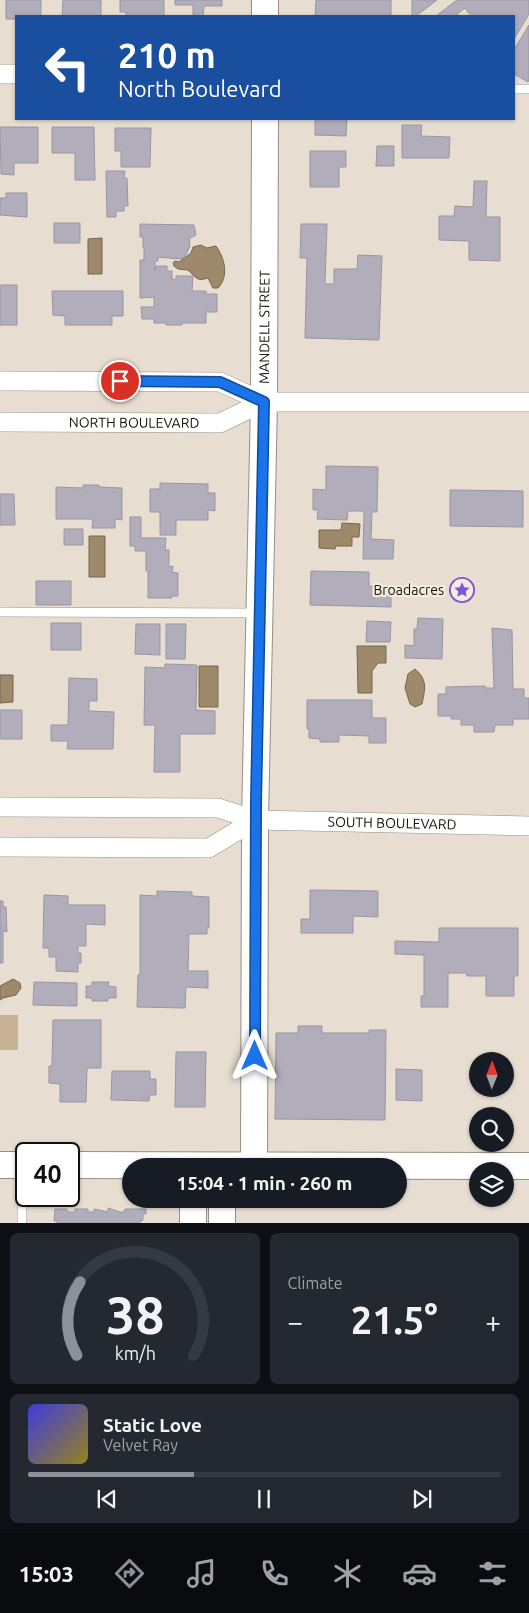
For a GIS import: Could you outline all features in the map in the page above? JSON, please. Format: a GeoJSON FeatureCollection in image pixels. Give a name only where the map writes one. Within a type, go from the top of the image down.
{"type":"FeatureCollection","features":[{"type":"Feature","properties":{"kind":"street"},"geometry":{"type":"LineString","coordinates":[[265,0],[265,15]]}},
{"type":"Feature","properties":{"kind":"street"},"geometry":{"type":"LineString","coordinates":[[0,74],[15,74]]}},
{"type":"Feature","properties":{"kind":"street","name":"MANDELL STREET"},"geometry":{"type":"LineString","coordinates":[[254,1158],[255,820],[264,402],[265,120]]}},
{"type":"Feature","properties":{"kind":"street","name":"NORTH BOULEVARD"},"geometry":{"type":"LineString","coordinates":[[0,381],[220,382],[264,402],[529,402]]}},
{"type":"Feature","properties":{"kind":"street","name":"NORTH BOULEVARD"},"geometry":{"type":"LineString","coordinates":[[0,422],[220,423],[264,402]]}},
{"type":"Feature","properties":{"kind":"street","name":"SOUTH BOULEVARD"},"geometry":{"type":"LineString","coordinates":[[0,807],[218,808],[255,820],[529,826]]}},
{"type":"Feature","properties":{"kind":"street"},"geometry":{"type":"LineString","coordinates":[[0,847],[209,848],[255,820]]}},
{"type":"Feature","properties":{"kind":"street"},"geometry":{"type":"LineString","coordinates":[[80,1165],[122,1165]]}},
{"type":"Feature","properties":{"kind":"street"},"geometry":{"type":"LineString","coordinates":[[407,1166],[529,1166]]}},
{"type":"Feature","properties":{"kind":"street"},"geometry":{"type":"LineString","coordinates":[[193,1208],[193,1223]]}},
{"type":"Feature","properties":{"kind":"street"},"geometry":{"type":"LineString","coordinates":[[222,1208],[222,1223]]}},
{"type":"Feature","properties":{"kind":"lane"},"geometry":{"type":"LineString","coordinates":[[515,89],[529,89]]}},
{"type":"Feature","properties":{"kind":"lane"},"geometry":{"type":"LineString","coordinates":[[0,612],[259,613]]}},
{"type":"Feature","properties":{"kind":"lane"},"geometry":{"type":"LineString","coordinates":[[20,1207],[22,1223]]}},
{"type":"Feature","properties":{"kind":"shaded area"},"geometry":{"type":"Polygon","coordinates":[[[102,238],[102,274],[88,274],[88,239],[102,238]]]}},
{"type":"Feature","properties":{"kind":"shaded area"},"geometry":{"type":"Polygon","coordinates":[[[201,245],[207,248],[216,246],[222,256],[225,273],[218,288],[213,288],[208,278],[199,279],[188,270],[178,269],[174,266],[173,263],[175,261],[179,262],[191,253],[193,247],[201,245]]]}},
{"type":"Feature","properties":{"kind":"shaded area"},"geometry":{"type":"Polygon","coordinates":[[[342,523],[360,524],[359,537],[352,537],[352,546],[336,546],[335,549],[319,548],[319,530],[341,530],[342,523]]]}},
{"type":"Feature","properties":{"kind":"shaded area"},"geometry":{"type":"Polygon","coordinates":[[[89,536],[105,536],[105,577],[89,577],[89,536]]]}},
{"type":"Feature","properties":{"kind":"shaded area"},"geometry":{"type":"Polygon","coordinates":[[[357,646],[386,646],[386,663],[378,663],[372,671],[372,693],[358,693],[357,646]]]}},
{"type":"Feature","properties":{"kind":"shaded area"},"geometry":{"type":"Polygon","coordinates":[[[199,666],[218,666],[218,707],[199,707],[199,666]]]}},
{"type":"Feature","properties":{"kind":"shaded area"},"geometry":{"type":"Polygon","coordinates":[[[415,669],[424,681],[425,689],[422,704],[415,707],[410,704],[405,688],[408,674],[415,669]]]}},
{"type":"Feature","properties":{"kind":"shaded area"},"geometry":{"type":"Polygon","coordinates":[[[0,675],[13,675],[13,702],[0,703],[0,675]]]}},
{"type":"Feature","properties":{"kind":"shaded area"},"geometry":{"type":"Polygon","coordinates":[[[13,979],[20,983],[21,988],[16,995],[0,1000],[0,986],[13,979]]]}},
{"type":"Feature","properties":{"kind":"shaded area"},"geometry":{"type":"Polygon","coordinates":[[[0,1015],[18,1015],[18,1050],[0,1050],[0,1015]]]}},
{"type":"Feature","properties":{"kind":"building"},"geometry":{"type":"Polygon","coordinates":[[[6,0],[41,0],[41,15],[15,15],[15,19],[6,19],[6,0]]]}},
{"type":"Feature","properties":{"kind":"building"},"geometry":{"type":"Polygon","coordinates":[[[63,0],[101,0],[101,15],[62,15],[63,0]]]}},
{"type":"Feature","properties":{"kind":"building"},"geometry":{"type":"Polygon","coordinates":[[[120,0],[164,0],[164,15],[126,15],[126,12],[120,12],[120,0]]]}},
{"type":"Feature","properties":{"kind":"building"},"geometry":{"type":"Polygon","coordinates":[[[175,0],[222,0],[222,6],[204,6],[203,15],[193,15],[193,5],[175,5],[175,0]]]}},
{"type":"Feature","properties":{"kind":"building"},"geometry":{"type":"Polygon","coordinates":[[[316,0],[391,0],[391,15],[315,15],[316,0]]]}},
{"type":"Feature","properties":{"kind":"building"},"geometry":{"type":"Polygon","coordinates":[[[412,0],[437,0],[417,15],[412,15],[412,0]]]}},
{"type":"Feature","properties":{"kind":"building"},"geometry":{"type":"Polygon","coordinates":[[[457,0],[529,0],[529,14],[515,37],[515,15],[470,15],[465,8],[458,15],[437,15],[457,0]]]}},
{"type":"Feature","properties":{"kind":"building"},"geometry":{"type":"Polygon","coordinates":[[[529,25],[528,82],[515,75],[515,48],[529,25]]]}},
{"type":"Feature","properties":{"kind":"building"},"geometry":{"type":"Polygon","coordinates":[[[315,120],[347,120],[346,136],[315,135],[315,120]]]}},
{"type":"Feature","properties":{"kind":"building"},"geometry":{"type":"Polygon","coordinates":[[[402,125],[422,125],[421,136],[450,137],[449,158],[402,158],[402,125]]]}},
{"type":"Feature","properties":{"kind":"building"},"geometry":{"type":"Polygon","coordinates":[[[0,127],[38,127],[38,163],[14,163],[14,175],[1,174],[0,127]]]}},
{"type":"Feature","properties":{"kind":"building"},"geometry":{"type":"Polygon","coordinates":[[[52,127],[94,127],[95,180],[75,180],[75,153],[52,153],[52,127]]]}},
{"type":"Feature","properties":{"kind":"building"},"geometry":{"type":"Polygon","coordinates":[[[115,128],[151,128],[150,167],[121,167],[121,151],[115,151],[115,128]]]}},
{"type":"Feature","properties":{"kind":"building"},"geometry":{"type":"Polygon","coordinates":[[[377,146],[394,146],[394,166],[376,166],[377,146]]]}},
{"type":"Feature","properties":{"kind":"building"},"geometry":{"type":"Polygon","coordinates":[[[310,151],[346,151],[346,167],[339,167],[339,187],[310,187],[310,151]]]}},
{"type":"Feature","properties":{"kind":"building"},"geometry":{"type":"Polygon","coordinates":[[[106,171],[125,171],[124,178],[127,178],[128,206],[124,206],[124,211],[116,211],[116,217],[107,217],[106,171]]]}},
{"type":"Feature","properties":{"kind":"building"},"geometry":{"type":"Polygon","coordinates":[[[474,181],[487,181],[486,217],[500,217],[500,261],[469,260],[469,241],[439,240],[439,216],[454,216],[455,206],[473,207],[474,181]]]}},
{"type":"Feature","properties":{"kind":"building"},"geometry":{"type":"Polygon","coordinates":[[[6,193],[27,193],[27,217],[0,215],[0,198],[6,198],[6,193]]]}},
{"type":"Feature","properties":{"kind":"building"},"geometry":{"type":"Polygon","coordinates":[[[54,223],[80,223],[80,243],[54,243],[54,223]]]}},
{"type":"Feature","properties":{"kind":"building"},"geometry":{"type":"Polygon","coordinates":[[[140,224],[194,225],[196,235],[189,239],[190,246],[185,257],[180,259],[158,257],[158,261],[155,261],[155,271],[156,266],[167,266],[167,271],[172,271],[172,279],[176,280],[176,276],[193,276],[192,291],[206,291],[206,294],[217,294],[217,312],[206,312],[206,323],[166,325],[166,323],[154,323],[154,319],[142,319],[141,307],[154,307],[154,297],[140,298],[140,260],[144,260],[144,248],[143,237],[140,237],[140,224]]]}},
{"type":"Feature","properties":{"kind":"building"},"geometry":{"type":"Polygon","coordinates":[[[301,224],[327,224],[325,284],[334,284],[334,269],[357,269],[358,255],[382,256],[379,340],[305,338],[307,258],[300,258],[301,224]]]}},
{"type":"Feature","properties":{"kind":"building"},"geometry":{"type":"Polygon","coordinates":[[[0,285],[17,285],[17,325],[0,325],[0,285]]]}},
{"type":"Feature","properties":{"kind":"building"},"geometry":{"type":"Polygon","coordinates":[[[52,291],[123,291],[123,316],[112,316],[112,325],[65,325],[65,316],[53,315],[52,291]]]}},
{"type":"Feature","properties":{"kind":"building"},"geometry":{"type":"Polygon","coordinates":[[[326,466],[378,467],[377,512],[372,512],[371,539],[394,540],[393,559],[363,559],[364,511],[348,511],[347,520],[317,519],[318,510],[313,510],[313,489],[326,490],[326,466]]]}},
{"type":"Feature","properties":{"kind":"building"},"geometry":{"type":"Polygon","coordinates":[[[160,483],[208,484],[208,493],[215,493],[215,511],[208,510],[208,520],[176,520],[176,535],[160,535],[160,512],[150,512],[150,489],[160,489],[160,483]]]}},
{"type":"Feature","properties":{"kind":"building"},"geometry":{"type":"Polygon","coordinates":[[[83,485],[122,488],[122,520],[115,519],[115,528],[92,528],[93,519],[56,519],[56,487],[83,488],[83,485]]]}},
{"type":"Feature","properties":{"kind":"building"},"geometry":{"type":"Polygon","coordinates":[[[450,490],[523,491],[523,527],[450,526],[450,490]]]}},
{"type":"Feature","properties":{"kind":"building"},"geometry":{"type":"Polygon","coordinates":[[[0,494],[14,494],[15,525],[0,525],[0,494]]]}},
{"type":"Feature","properties":{"kind":"building"},"geometry":{"type":"Polygon","coordinates":[[[130,517],[141,517],[141,538],[166,538],[165,550],[169,550],[169,567],[173,566],[172,572],[178,573],[178,596],[172,596],[172,598],[148,598],[146,551],[135,551],[135,546],[130,546],[130,517]]]}},
{"type":"Feature","properties":{"kind":"building"},"geometry":{"type":"Polygon","coordinates":[[[64,529],[83,529],[83,545],[64,545],[64,529]]]}},
{"type":"Feature","properties":{"kind":"building"},"geometry":{"type":"Polygon","coordinates":[[[311,571],[369,572],[369,586],[391,587],[391,607],[310,605],[311,571]]]}},
{"type":"Feature","properties":{"kind":"building"},"geometry":{"type":"Polygon","coordinates":[[[36,581],[71,581],[71,605],[36,605],[36,581]]]}},
{"type":"Feature","properties":{"kind":"building"},"geometry":{"type":"Polygon","coordinates":[[[418,618],[443,619],[442,659],[405,658],[405,645],[414,646],[414,629],[417,629],[418,618]]]}},
{"type":"Feature","properties":{"kind":"building"},"geometry":{"type":"Polygon","coordinates":[[[367,621],[391,622],[390,642],[366,642],[367,621]]]}},
{"type":"Feature","properties":{"kind":"building"},"geometry":{"type":"Polygon","coordinates":[[[51,623],[81,623],[81,650],[51,650],[51,623]]]}},
{"type":"Feature","properties":{"kind":"building"},"geometry":{"type":"Polygon","coordinates":[[[136,624],[160,624],[160,655],[135,654],[136,624]]]}},
{"type":"Feature","properties":{"kind":"building"},"geometry":{"type":"Polygon","coordinates":[[[166,624],[186,624],[185,659],[166,659],[166,624]]]}},
{"type":"Feature","properties":{"kind":"building"},"geometry":{"type":"Polygon","coordinates":[[[492,628],[512,630],[513,689],[524,689],[524,698],[529,698],[529,719],[513,719],[513,725],[495,725],[494,732],[474,732],[474,725],[461,725],[461,719],[451,719],[451,716],[438,716],[438,694],[446,694],[446,687],[485,686],[486,688],[494,688],[492,628]]]}},
{"type":"Feature","properties":{"kind":"building"},"geometry":{"type":"Polygon","coordinates":[[[165,664],[197,665],[196,710],[215,711],[215,734],[180,734],[180,772],[154,772],[155,725],[144,725],[145,667],[165,668],[165,664]]]}},
{"type":"Feature","properties":{"kind":"building"},"geometry":{"type":"Polygon","coordinates":[[[69,678],[97,679],[97,701],[89,701],[89,711],[114,712],[113,749],[67,749],[68,741],[51,741],[51,725],[68,725],[69,678]]]}},
{"type":"Feature","properties":{"kind":"building"},"geometry":{"type":"Polygon","coordinates":[[[307,700],[372,700],[372,718],[386,718],[386,743],[369,743],[369,736],[339,735],[339,742],[320,742],[320,739],[309,738],[309,729],[307,729],[307,700]]]}},
{"type":"Feature","properties":{"kind":"building"},"geometry":{"type":"Polygon","coordinates":[[[0,710],[22,710],[22,739],[0,739],[0,710]]]}},
{"type":"Feature","properties":{"kind":"building"},"geometry":{"type":"Polygon","coordinates":[[[310,890],[378,891],[378,917],[353,916],[353,933],[301,933],[301,919],[310,919],[310,890]]]}},
{"type":"Feature","properties":{"kind":"building"},"geometry":{"type":"Polygon","coordinates":[[[157,891],[192,892],[192,896],[209,897],[209,928],[207,928],[207,934],[189,934],[188,971],[208,971],[208,988],[186,987],[185,1008],[137,1007],[138,975],[140,975],[140,895],[157,896],[157,891]]]}},
{"type":"Feature","properties":{"kind":"building"},"geometry":{"type":"Polygon","coordinates":[[[44,895],[68,896],[68,905],[105,905],[105,925],[86,924],[86,946],[78,946],[78,953],[81,953],[81,963],[78,963],[78,972],[56,971],[56,957],[49,957],[49,948],[43,948],[44,895]]]}},
{"type":"Feature","properties":{"kind":"building"},"geometry":{"type":"Polygon","coordinates":[[[0,901],[3,901],[3,907],[6,907],[7,932],[3,931],[3,963],[0,963],[0,901]]]}},
{"type":"Feature","properties":{"kind":"building"},"geometry":{"type":"Polygon","coordinates":[[[439,928],[518,928],[518,976],[514,976],[514,996],[486,996],[486,976],[448,973],[448,1007],[421,1007],[421,996],[424,996],[424,955],[395,954],[395,941],[439,942],[439,928]]]}},
{"type":"Feature","properties":{"kind":"building"},"geometry":{"type":"Polygon","coordinates":[[[34,982],[77,983],[77,1006],[33,1005],[34,982]]]}},
{"type":"Feature","properties":{"kind":"building"},"geometry":{"type":"Polygon","coordinates":[[[92,982],[109,982],[108,986],[116,987],[116,998],[108,998],[108,1001],[92,1001],[92,998],[86,998],[86,986],[92,986],[92,982]]]}},
{"type":"Feature","properties":{"kind":"building"},"geometry":{"type":"Polygon","coordinates":[[[53,1020],[101,1020],[101,1068],[87,1068],[86,1102],[60,1102],[60,1084],[49,1083],[49,1066],[52,1066],[53,1020]]]}},
{"type":"Feature","properties":{"kind":"building"},"geometry":{"type":"Polygon","coordinates":[[[298,1026],[322,1026],[322,1033],[369,1033],[369,1030],[386,1030],[385,1120],[275,1119],[276,1033],[298,1033],[298,1026]]]}},
{"type":"Feature","properties":{"kind":"building"},"geometry":{"type":"Polygon","coordinates":[[[176,1052],[206,1052],[205,1107],[175,1107],[176,1052]]]}},
{"type":"Feature","properties":{"kind":"building"},"geometry":{"type":"Polygon","coordinates":[[[396,1069],[422,1070],[422,1101],[396,1100],[396,1069]]]}},
{"type":"Feature","properties":{"kind":"building"},"geometry":{"type":"Polygon","coordinates":[[[112,1071],[150,1071],[150,1079],[156,1079],[156,1095],[150,1095],[149,1101],[111,1100],[112,1071]]]}},
{"type":"Feature","properties":{"kind":"building"},"geometry":{"type":"Polygon","coordinates":[[[108,1208],[120,1212],[124,1212],[125,1209],[146,1209],[146,1214],[143,1214],[143,1220],[139,1223],[57,1223],[57,1221],[54,1221],[55,1209],[67,1209],[67,1212],[75,1212],[75,1209],[88,1209],[88,1212],[94,1212],[94,1209],[108,1212],[108,1208]]]}},
{"type":"Feature","properties":{"kind":"place","name":"Broadacres"},"geometry":{"type":"Point","coordinates":[462,590]}},
{"type":"Feature","properties":{"kind":"route"},"geometry":{"type":"LineString","coordinates":[[120,381],[220,382],[264,402],[256,802],[255,1056]]}}]}
